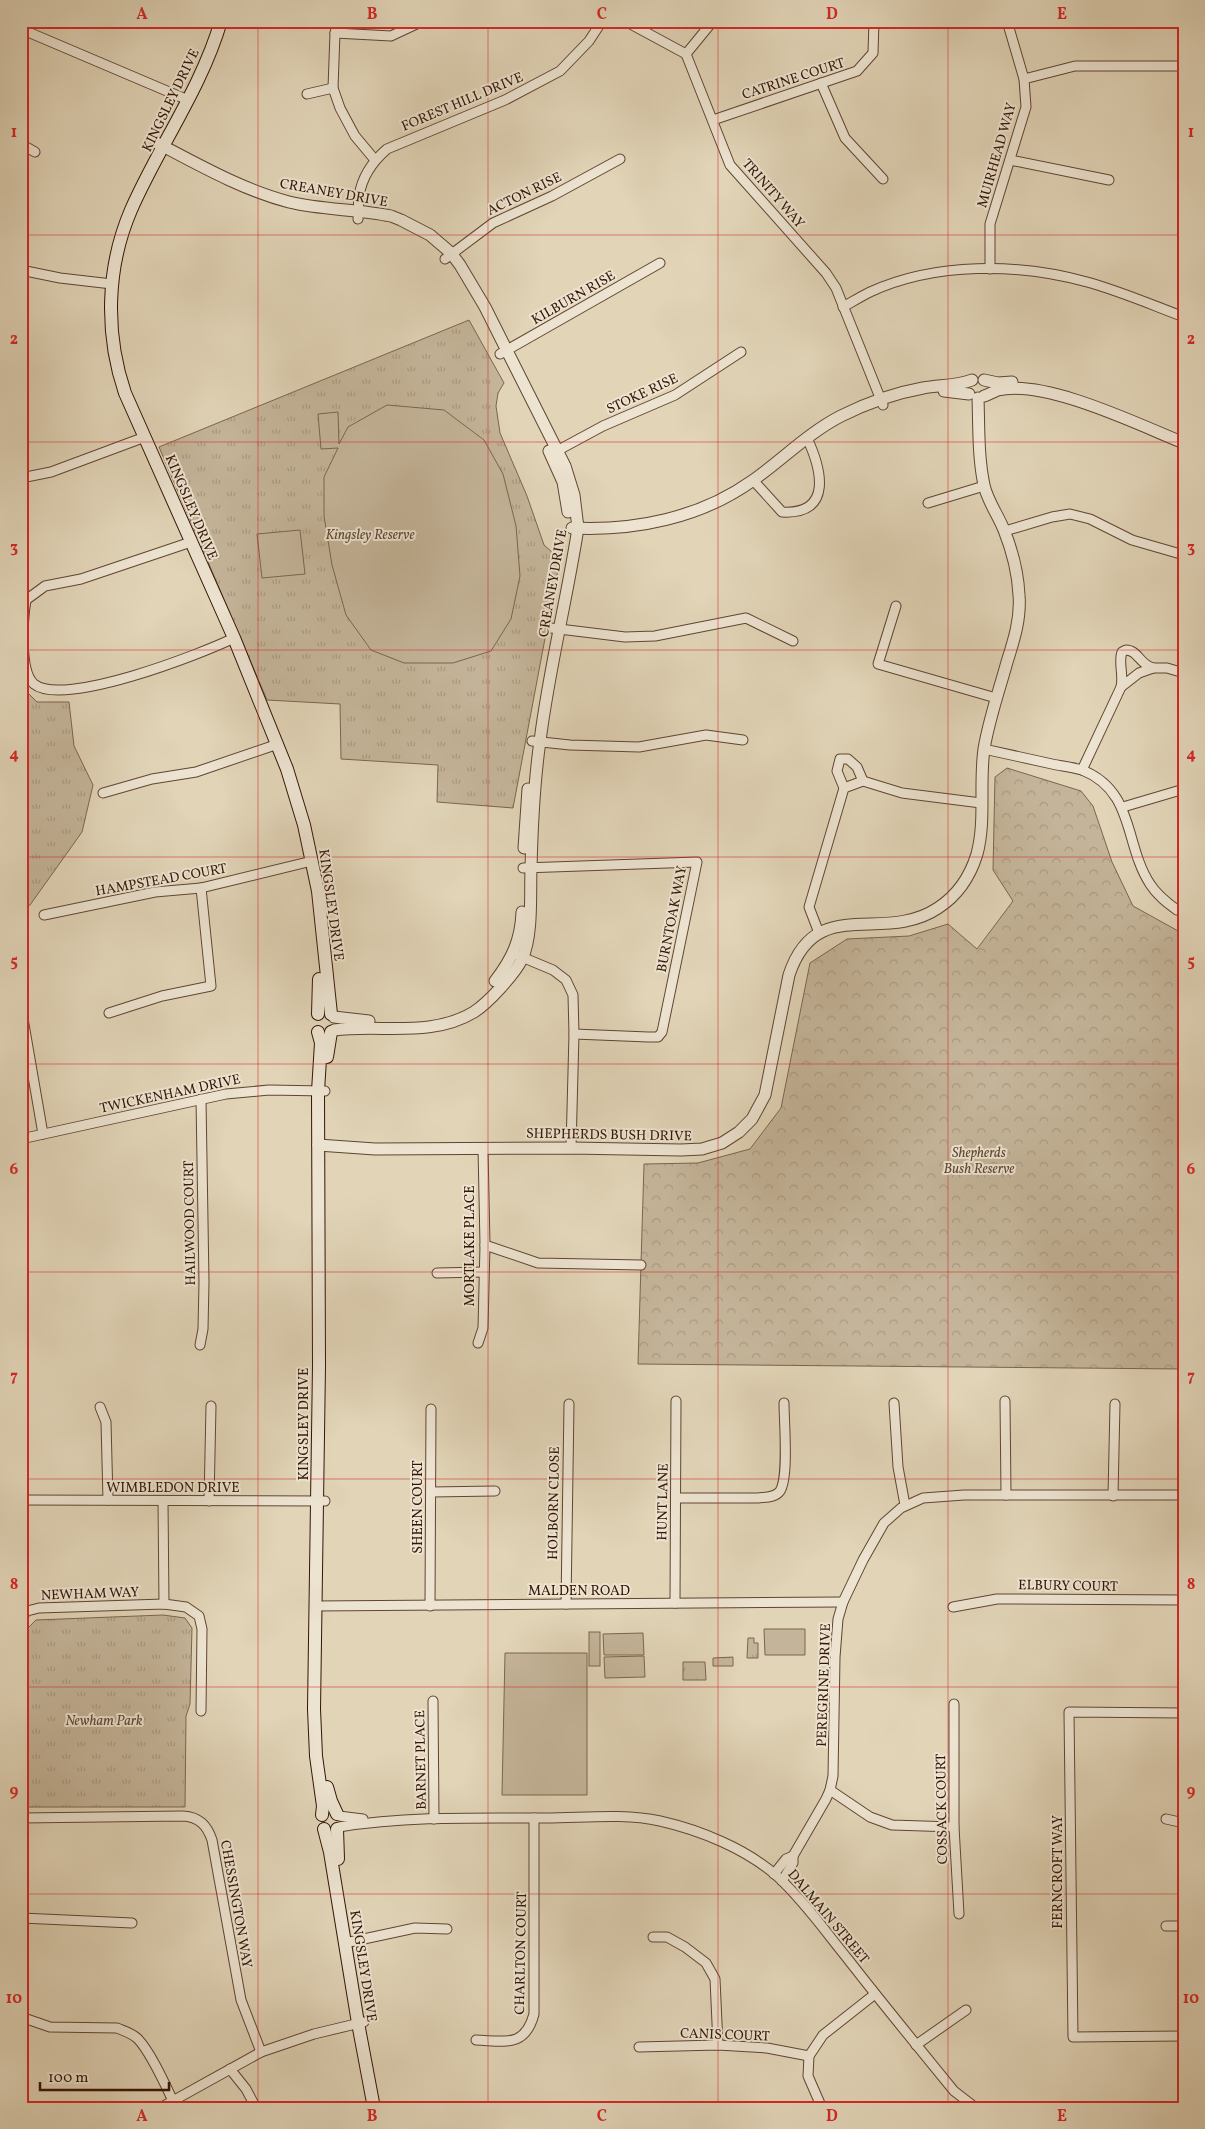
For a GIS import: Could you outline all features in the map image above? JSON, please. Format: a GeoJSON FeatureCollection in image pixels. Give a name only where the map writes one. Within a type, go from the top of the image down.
{"type":"FeatureCollection","features":[{"type":"Feature","properties":{"kind":"main road","name":"KINGSLEY DRIVE"},"geometry":{"type":"LineString","coordinates":[[184,98],[214,21]]}},
{"type":"Feature","properties":{"kind":"main road","name":"KINGSLEY DRIVE"},"geometry":{"type":"LineString","coordinates":[[221,21],[212,49],[184,98],[130,211],[109,283],[111,326],[116,360],[125,393],[141,438],[294,790],[323,930],[327,986],[333,1015]]}},
{"type":"Feature","properties":{"kind":"main road","name":"KINGSLEY DRIVE"},"geometry":{"type":"LineString","coordinates":[[308,862],[320,998],[318,1014]]}},
{"type":"Feature","properties":{"kind":"main road"},"geometry":{"type":"LineString","coordinates":[[325,1012],[333,1015],[336,1023],[328,1031],[314,1023],[318,1014],[325,1012]]}},
{"type":"Feature","properties":{"kind":"main road","name":"KINGSLEY DRIVE"},"geometry":{"type":"LineString","coordinates":[[328,1031],[328,1050],[322,1091],[321,1501],[319,1606],[314,1709],[316,1756],[323,1806],[320,1824],[324,1829],[330,1852],[348,1942]]}},
{"type":"Feature","properties":{"kind":"main road","name":"KINGSLEY DRIVE"},"geometry":{"type":"LineString","coordinates":[[319,1606],[323,1758],[327,1789],[338,1821],[336,1850],[348,1942],[374,2108]]}},
{"type":"Feature","properties":{"kind":"main road"},"geometry":{"type":"LineString","coordinates":[[322,1815],[327,1811],[338,1821],[332,1832],[324,1829]]}},
{"type":"Feature","properties":{"kind":"main road","name":"KINGSLEY DRIVE"},"geometry":{"type":"LineString","coordinates":[[361,2022],[381,2108]]}},
{"type":"Feature","properties":{"kind":"street"},"geometry":{"type":"LineString","coordinates":[[338,21],[335,33],[333,88],[340,108],[351,129],[374,160]]}},
{"type":"Feature","properties":{"kind":"street"},"geometry":{"type":"LineString","coordinates":[[335,33],[391,36],[423,21]]}},
{"type":"Feature","properties":{"kind":"street","name":"FOREST HILL DRIVE"},"geometry":{"type":"LineString","coordinates":[[358,215],[362,182],[374,160],[387,149],[505,100],[560,71],[589,41],[602,21]]}},
{"type":"Feature","properties":{"kind":"street"},"geometry":{"type":"LineString","coordinates":[[625,21],[686,54],[713,21]]}},
{"type":"Feature","properties":{"kind":"street","name":"CATRINE COURT"},"geometry":{"type":"LineString","coordinates":[[713,120],[857,71],[873,53],[874,21]]}},
{"type":"Feature","properties":{"kind":"street","name":"MUIRHEAD WAY"},"geometry":{"type":"LineString","coordinates":[[990,269],[990,224],[1026,107],[1024,79],[1007,21]]}},
{"type":"Feature","properties":{"kind":"street"},"geometry":{"type":"LineString","coordinates":[[21,29],[184,98]]}},
{"type":"Feature","properties":{"kind":"street","name":"TRINITY WAY"},"geometry":{"type":"LineString","coordinates":[[686,54],[730,165],[826,272],[836,288],[882,402]]}},
{"type":"Feature","properties":{"kind":"street"},"geometry":{"type":"LineString","coordinates":[[1024,79],[1075,66],[1184,66]]}},
{"type":"Feature","properties":{"kind":"street"},"geometry":{"type":"LineString","coordinates":[[820,83],[845,138],[883,179]]}},
{"type":"Feature","properties":{"kind":"street"},"geometry":{"type":"LineString","coordinates":[[307,94],[333,88]]}},
{"type":"Feature","properties":{"kind":"street"},"geometry":{"type":"LineString","coordinates":[[21,144],[35,152]]}},
{"type":"Feature","properties":{"kind":"street","name":"CREANEY DRIVE"},"geometry":{"type":"LineString","coordinates":[[159,149],[274,198],[358,215],[402,220],[430,235],[472,284],[503,353],[554,453],[570,480],[573,532],[536,741],[527,868],[529,926],[518,956],[490,999],[462,1018],[427,1028],[362,1028],[328,1031]]}},
{"type":"Feature","properties":{"kind":"street","name":"ACTON RISE"},"geometry":{"type":"LineString","coordinates":[[448,256],[493,223],[552,196],[620,159]]}},
{"type":"Feature","properties":{"kind":"street"},"geometry":{"type":"LineString","coordinates":[[1010,160],[1109,180]]}},
{"type":"Feature","properties":{"kind":"street","name":"KILBURN RISE"},"geometry":{"type":"LineString","coordinates":[[503,353],[660,263]]}},
{"type":"Feature","properties":{"kind":"street"},"geometry":{"type":"LineString","coordinates":[[843,308],[870,292],[913,278],[938,272],[990,269],[1031,271],[1087,282],[1184,317]]}},
{"type":"Feature","properties":{"kind":"street"},"geometry":{"type":"LineString","coordinates":[[21,270],[60,278],[109,283]]}},
{"type":"Feature","properties":{"kind":"street","name":"STOKE RISE"},"geometry":{"type":"LineString","coordinates":[[554,453],[602,426],[675,395],[741,352]]}},
{"type":"Feature","properties":{"kind":"street"},"geometry":{"type":"LineString","coordinates":[[573,532],[640,525],[665,520],[714,503],[755,483],[840,417],[922,388],[961,384],[978,378],[1045,384],[1079,393],[1184,435]]}},
{"type":"Feature","properties":{"kind":"street"},"geometry":{"type":"LineString","coordinates":[[972,380],[967,388],[977,396]]}},
{"type":"Feature","properties":{"kind":"street"},"geometry":{"type":"LineString","coordinates":[[977,396],[988,389],[984,380]]}},
{"type":"Feature","properties":{"kind":"street"},"geometry":{"type":"LineString","coordinates":[[882,402],[934,392],[962,392],[977,396],[998,390],[1017,389],[1043,392],[1076,400],[1107,411],[1184,444]]}},
{"type":"Feature","properties":{"kind":"street","name":"SHEPHERDS BUSH DRIVE"},"geometry":{"type":"LineString","coordinates":[[321,1149],[702,1149],[722,1143],[739,1132],[752,1118],[765,1095],[790,975],[800,949],[819,933],[841,925],[892,924],[921,918],[945,903],[961,887],[970,874],[978,846],[984,749],[996,698],[1018,622],[1020,597],[1016,572],[1005,532],[984,486],[977,396]]}},
{"type":"Feature","properties":{"kind":"street"},"geometry":{"type":"LineString","coordinates":[[21,478],[51,472],[141,438]]}},
{"type":"Feature","properties":{"kind":"street"},"geometry":{"type":"LineString","coordinates":[[755,483],[782,512],[805,510],[812,503],[819,489],[820,476],[816,459],[808,441]]}},
{"type":"Feature","properties":{"kind":"street"},"geometry":{"type":"LineString","coordinates":[[928,504],[984,486]]}},
{"type":"Feature","properties":{"kind":"street"},"geometry":{"type":"LineString","coordinates":[[1005,532],[1052,516],[1070,514],[1090,518],[1132,540],[1184,555]]}},
{"type":"Feature","properties":{"kind":"street"},"geometry":{"type":"LineString","coordinates":[[187,543],[81,579],[44,586],[26,600],[23,650],[28,676],[36,686],[45,689],[78,689],[170,664],[230,640]]}},
{"type":"Feature","properties":{"kind":"street"},"geometry":{"type":"LineString","coordinates":[[896,606],[878,664],[996,698]]}},
{"type":"Feature","properties":{"kind":"street"},"geometry":{"type":"LineString","coordinates":[[555,629],[625,637],[656,636],[746,618],[793,641]]}},
{"type":"Feature","properties":{"kind":"street"},"geometry":{"type":"LineString","coordinates":[[1082,770],[1121,686],[1123,678],[1120,656],[1122,652],[1126,650],[1135,652],[1146,667],[1166,668],[1184,673]]}},
{"type":"Feature","properties":{"kind":"street"},"geometry":{"type":"LineString","coordinates":[[1121,686],[1138,673],[1153,668]]}},
{"type":"Feature","properties":{"kind":"street"},"geometry":{"type":"LineString","coordinates":[[536,741],[570,745],[639,747],[706,735],[743,740]]}},
{"type":"Feature","properties":{"kind":"street"},"geometry":{"type":"LineString","coordinates":[[103,793],[152,779],[196,772],[275,746]]}},
{"type":"Feature","properties":{"kind":"street"},"geometry":{"type":"LineString","coordinates":[[984,749],[1082,770],[1103,783],[1115,794],[1123,807],[1137,855],[1149,882],[1159,897],[1177,910],[1184,910]]}},
{"type":"Feature","properties":{"kind":"street"},"geometry":{"type":"LineString","coordinates":[[819,933],[809,907],[844,788],[837,771],[840,759],[848,759],[857,767],[863,781]]}},
{"type":"Feature","properties":{"kind":"street"},"geometry":{"type":"LineString","coordinates":[[844,788],[863,781],[902,793],[981,803]]}},
{"type":"Feature","properties":{"kind":"street"},"geometry":{"type":"LineString","coordinates":[[1123,807],[1184,789]]}},
{"type":"Feature","properties":{"kind":"street","name":"HAMPSTEAD COURT"},"geometry":{"type":"LineString","coordinates":[[44,915],[156,892],[201,888],[308,862]]}},
{"type":"Feature","properties":{"kind":"street","name":"BURNTOAK WAY"},"geometry":{"type":"LineString","coordinates":[[527,868],[697,862],[662,1032],[658,1037],[574,1034]]}},
{"type":"Feature","properties":{"kind":"street"},"geometry":{"type":"LineString","coordinates":[[109,1013],[162,996],[211,986],[201,888]]}},
{"type":"Feature","properties":{"kind":"street"},"geometry":{"type":"LineString","coordinates":[[518,956],[553,970],[566,980],[573,995],[574,1034],[571,1148]]}},
{"type":"Feature","properties":{"kind":"street","name":"CREANEY DRIVE"},"geometry":{"type":"LineString","coordinates":[[333,1015],[360,1021],[415,1021],[450,1014],[471,1005],[485,994],[518,956]]}},
{"type":"Feature","properties":{"kind":"street"},"geometry":{"type":"LineString","coordinates":[[21,1007],[43,1134]]}},
{"type":"Feature","properties":{"kind":"street","name":"TWICKENHAM DRIVE"},"geometry":{"type":"LineString","coordinates":[[21,1139],[245,1091],[322,1091]]}},
{"type":"Feature","properties":{"kind":"street","name":"HAILWOOD COURT"},"geometry":{"type":"LineString","coordinates":[[200,1345],[203,1330],[204,1282],[201,1099]]}},
{"type":"Feature","properties":{"kind":"street","name":"MORTLAKE PLACE"},"geometry":{"type":"LineString","coordinates":[[478,1343],[483,1328],[485,1245],[482,1148]]}},
{"type":"Feature","properties":{"kind":"street"},"geometry":{"type":"LineString","coordinates":[[485,1245],[538,1263],[641,1265]]}},
{"type":"Feature","properties":{"kind":"street"},"geometry":{"type":"LineString","coordinates":[[437,1274],[483,1272]]}},
{"type":"Feature","properties":{"kind":"street","name":"HUNT LANE"},"geometry":{"type":"LineString","coordinates":[[674,1603],[677,1498],[676,1401]]}},
{"type":"Feature","properties":{"kind":"street"},"geometry":{"type":"LineString","coordinates":[[1005,1401],[1006,1495]]}},
{"type":"Feature","properties":{"kind":"street"},"geometry":{"type":"LineString","coordinates":[[677,1498],[758,1498],[771,1497],[780,1491],[785,1473],[784,1403]]}},
{"type":"Feature","properties":{"kind":"street"},"geometry":{"type":"LineString","coordinates":[[894,1403],[898,1468],[906,1505]]}},
{"type":"Feature","properties":{"kind":"street","name":"HOLBORN CLOSE"},"geometry":{"type":"LineString","coordinates":[[566,1604],[569,1404]]}},
{"type":"Feature","properties":{"kind":"street"},"geometry":{"type":"LineString","coordinates":[[1113,1496],[1115,1404]]}},
{"type":"Feature","properties":{"kind":"street"},"geometry":{"type":"LineString","coordinates":[[209,1501],[211,1406]]}},
{"type":"Feature","properties":{"kind":"street"},"geometry":{"type":"LineString","coordinates":[[100,1408],[106,1422],[108,1500]]}},
{"type":"Feature","properties":{"kind":"street","name":"SHEEN COURT"},"geometry":{"type":"LineString","coordinates":[[430,1606],[431,1409]]}},
{"type":"Feature","properties":{"kind":"street"},"geometry":{"type":"LineString","coordinates":[[431,1492],[494,1491]]}},
{"type":"Feature","properties":{"kind":"street","name":"PEREGRINE DRIVE"},"geometry":{"type":"LineString","coordinates":[[782,1881],[793,1863],[793,1856],[830,1790],[833,1776],[838,1619],[863,1560],[884,1523],[906,1505],[924,1498],[964,1495],[1184,1495]]}},
{"type":"Feature","properties":{"kind":"street","name":"WIMBLEDON DRIVE"},"geometry":{"type":"LineString","coordinates":[[21,1500],[321,1501]]}},
{"type":"Feature","properties":{"kind":"street"},"geometry":{"type":"LineString","coordinates":[[163,1501],[164,1604]]}},
{"type":"Feature","properties":{"kind":"street","name":"ELBURY COURT"},"geometry":{"type":"LineString","coordinates":[[953,1608],[998,1598],[1184,1600]]}},
{"type":"Feature","properties":{"kind":"street","name":"MALDEN ROAD"},"geometry":{"type":"LineString","coordinates":[[319,1606],[844,1602]]}},
{"type":"Feature","properties":{"kind":"street","name":"NEWHAM WAY"},"geometry":{"type":"LineString","coordinates":[[21,1618],[27,1611],[39,1608],[164,1604],[186,1607],[199,1616],[202,1629],[201,1710]]}},
{"type":"Feature","properties":{"kind":"street","name":"BARNET PLACE"},"geometry":{"type":"LineString","coordinates":[[433,1701],[434,1818]]}},
{"type":"Feature","properties":{"kind":"street","name":"COSSACK COURT"},"geometry":{"type":"LineString","coordinates":[[954,1704],[954,1827],[959,1914]]}},
{"type":"Feature","properties":{"kind":"street","name":"FERNCROFT WAY"},"geometry":{"type":"LineString","coordinates":[[1184,1712],[1069,1712],[1073,2036],[1184,2036]]}},
{"type":"Feature","properties":{"kind":"street"},"geometry":{"type":"LineString","coordinates":[[830,1790],[870,1817],[892,1826],[954,1827]]}},
{"type":"Feature","properties":{"kind":"street","name":"CHESSINGTON WAY"},"geometry":{"type":"LineString","coordinates":[[21,1818],[183,1816],[195,1818],[207,1826],[212,1840],[241,2000],[260,2052]]}},
{"type":"Feature","properties":{"kind":"street","name":"DALMAIN STREET"},"geometry":{"type":"LineString","coordinates":[[338,1821],[434,1818],[623,1817],[659,1821],[732,1847],[782,1881],[817,1921],[954,2091],[976,2108]]}},
{"type":"Feature","properties":{"kind":"street","name":"CHARLTON COURT"},"geometry":{"type":"LineString","coordinates":[[476,2040],[511,2041],[523,2036],[531,2028],[534,2014],[534,1818]]}},
{"type":"Feature","properties":{"kind":"street"},"geometry":{"type":"LineString","coordinates":[[1166,1818],[1184,1823]]}},
{"type":"Feature","properties":{"kind":"street","name":"PEREGRINE DRIVE"},"geometry":{"type":"LineString","coordinates":[[774,1874],[786,1860],[793,1856]]}},
{"type":"Feature","properties":{"kind":"street"},"geometry":{"type":"LineString","coordinates":[[21,1918],[132,1922]]}},
{"type":"Feature","properties":{"kind":"street"},"geometry":{"type":"LineString","coordinates":[[1166,1926],[1184,1926]]}},
{"type":"Feature","properties":{"kind":"street"},"geometry":{"type":"LineString","coordinates":[[348,1942],[415,1928],[447,1929]]}},
{"type":"Feature","properties":{"kind":"street"},"geometry":{"type":"LineString","coordinates":[[653,1937],[667,1938],[685,1947],[706,1963],[715,1979],[718,2045]]}},
{"type":"Feature","properties":{"kind":"street"},"geometry":{"type":"LineString","coordinates":[[822,2108],[808,2076],[809,2056],[824,2035],[875,1994]]}},
{"type":"Feature","properties":{"kind":"street"},"geometry":{"type":"LineString","coordinates":[[916,2045],[966,2010]]}},
{"type":"Feature","properties":{"kind":"street"},"geometry":{"type":"LineString","coordinates":[[21,2017],[50,2027],[117,2028],[127,2031],[137,2038],[145,2049],[173,2101]]}},
{"type":"Feature","properties":{"kind":"street"},"geometry":{"type":"LineString","coordinates":[[160,2108],[260,2052],[314,2034],[361,2022]]}},
{"type":"Feature","properties":{"kind":"street","name":"CANIS COURT"},"geometry":{"type":"LineString","coordinates":[[639,2047],[718,2045],[767,2048],[809,2056]]}},
{"type":"Feature","properties":{"kind":"street"},"geometry":{"type":"LineString","coordinates":[[230,2069],[246,2089],[256,2108]]}},
{"type":"Feature","properties":{"kind":"green space","name":"Kingsley Reserve"},"geometry":{"type":"Polygon","coordinates":[[[469,320],[504,383],[498,393],[496,406],[500,433],[527,496],[544,545],[560,559],[513,808],[437,802],[438,765],[341,759],[340,704],[267,700],[159,447],[469,320]]]}},
{"type":"Feature","properties":{"kind":"green space"},"geometry":{"type":"Polygon","coordinates":[[[387,405],[444,410],[484,440],[503,474],[516,526],[520,576],[511,619],[491,651],[453,663],[404,663],[371,650],[346,615],[332,565],[324,516],[324,477],[338,448],[321,449],[318,414],[338,412],[339,444],[348,427],[387,405]]]}},
{"type":"Feature","properties":{"kind":"green space"},"geometry":{"type":"Polygon","coordinates":[[[300,530],[305,574],[262,578],[257,534],[300,530]]]}},
{"type":"Feature","properties":{"kind":"green space"},"geometry":{"type":"Polygon","coordinates":[[[21,686],[37,702],[69,702],[74,746],[93,785],[82,832],[30,905],[21,912],[21,686]]]}},
{"type":"Feature","properties":{"kind":"green space","name":"Shepherds Bush Reserve"},"geometry":{"type":"Polygon","coordinates":[[[1007,768],[1081,791],[1093,806],[1112,862],[1133,906],[1180,932],[1184,941],[1184,1369],[638,1364],[644,1164],[698,1163],[750,1149],[781,1108],[810,963],[847,939],[909,936],[948,924],[977,949],[1013,901],[993,870],[995,777],[1007,768]]]}},
{"type":"Feature","properties":{"kind":"green space","name":"Newham Park"},"geometry":{"type":"Polygon","coordinates":[[[163,1615],[185,1618],[192,1628],[190,1704],[186,1716],[185,1807],[21,1807],[21,1713],[28,1628],[36,1620],[163,1615]]]}},
{"type":"Feature","properties":{"kind":"green space"},"geometry":{"type":"Polygon","coordinates":[[[764,1629],[805,1629],[805,1655],[765,1655],[764,1629]]]}},
{"type":"Feature","properties":{"kind":"green space"},"geometry":{"type":"Polygon","coordinates":[[[589,1632],[600,1632],[600,1666],[589,1666],[589,1632]]]}},
{"type":"Feature","properties":{"kind":"green space"},"geometry":{"type":"Polygon","coordinates":[[[643,1633],[644,1655],[604,1655],[603,1634],[643,1633]]]}},
{"type":"Feature","properties":{"kind":"green space"},"geometry":{"type":"Polygon","coordinates":[[[748,1638],[754,1638],[754,1643],[758,1643],[758,1658],[747,1658],[748,1638]]]}},
{"type":"Feature","properties":{"kind":"green space"},"geometry":{"type":"Polygon","coordinates":[[[505,1653],[587,1653],[587,1795],[502,1795],[505,1653]]]}},
{"type":"Feature","properties":{"kind":"green space"},"geometry":{"type":"Polygon","coordinates":[[[644,1656],[645,1677],[605,1678],[604,1657],[644,1656]]]}},
{"type":"Feature","properties":{"kind":"green space"},"geometry":{"type":"Polygon","coordinates":[[[733,1657],[733,1666],[713,1666],[713,1658],[733,1657]]]}},
{"type":"Feature","properties":{"kind":"green space"},"geometry":{"type":"Polygon","coordinates":[[[683,1662],[705,1662],[706,1680],[683,1680],[683,1662]]]}}]}
